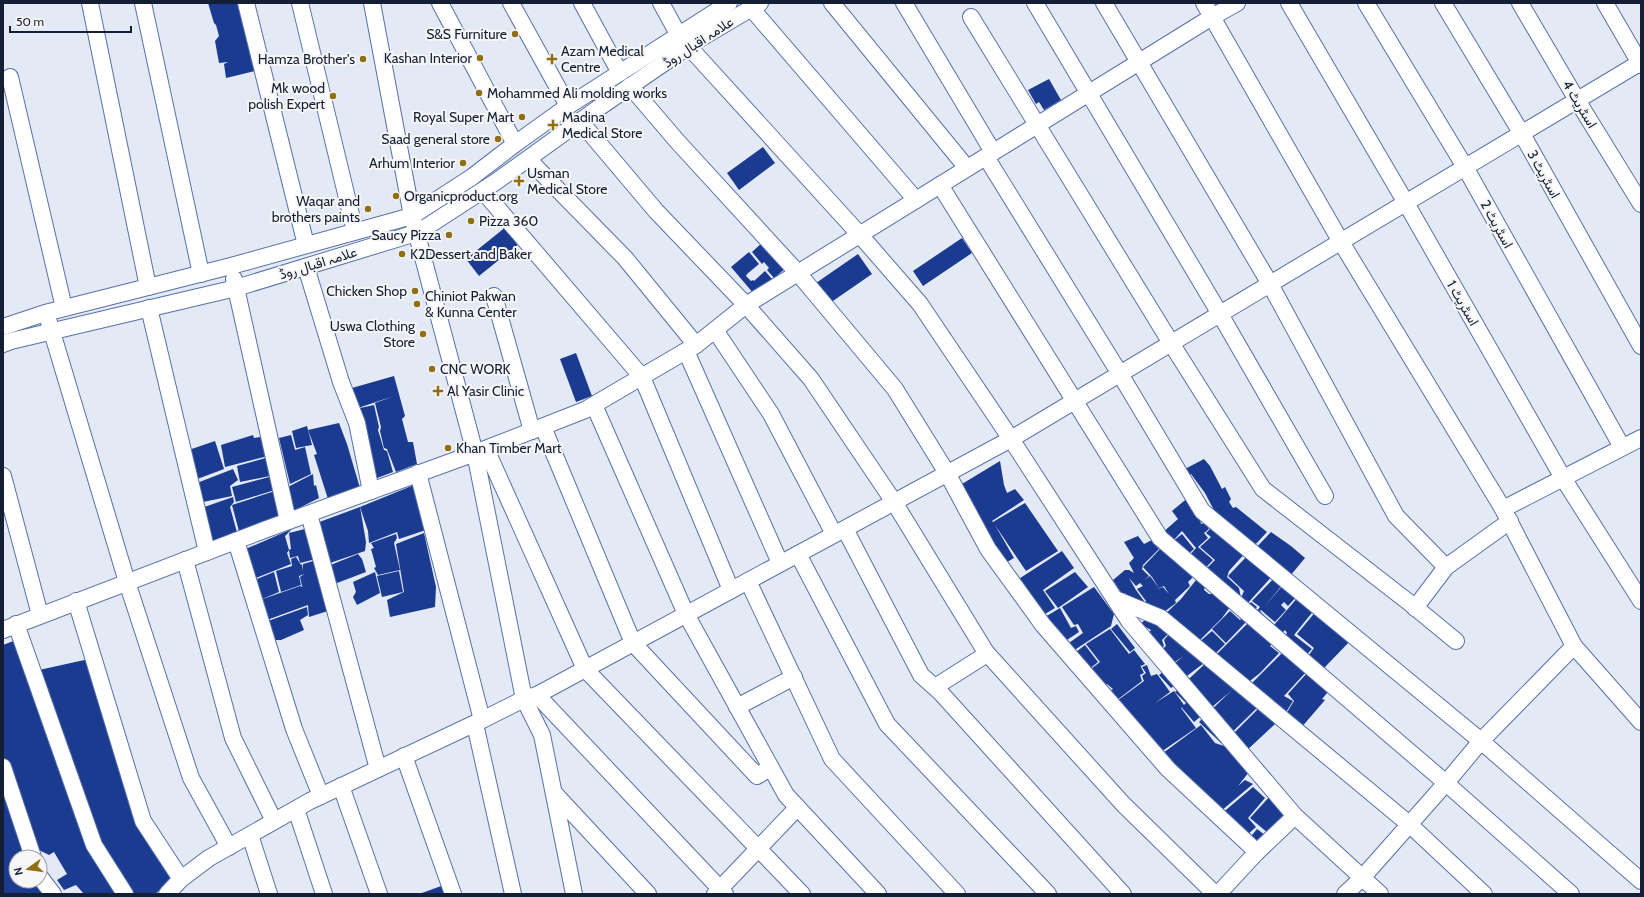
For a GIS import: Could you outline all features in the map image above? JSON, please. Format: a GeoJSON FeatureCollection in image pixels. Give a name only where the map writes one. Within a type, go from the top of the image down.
{"type":"FeatureCollection","features":[{"type":"Feature","properties":{"kind":"street"},"geometry":{"type":"LineString","coordinates":[[90,3],[148,287]]}},
{"type":"Feature","properties":{"kind":"street"},"geometry":{"type":"LineString","coordinates":[[143,3],[201,274]]}},
{"type":"Feature","properties":{"kind":"street"},"geometry":{"type":"LineString","coordinates":[[246,3],[306,245]]}},
{"type":"Feature","properties":{"kind":"street"},"geometry":{"type":"LineString","coordinates":[[300,3],[355,231]]}},
{"type":"Feature","properties":{"kind":"street"},"geometry":{"type":"LineString","coordinates":[[372,3],[412,216],[480,451],[530,697],[542,735],[555,794],[574,894]]}},
{"type":"Feature","properties":{"kind":"street"},"geometry":{"type":"LineString","coordinates":[[440,3],[515,144]]}},
{"type":"Feature","properties":{"kind":"street"},"geometry":{"type":"LineString","coordinates":[[511,3],[568,106]]}},
{"type":"Feature","properties":{"kind":"street"},"geometry":{"type":"LineString","coordinates":[[582,3],[620,73]]}},
{"type":"Feature","properties":{"kind":"street"},"geometry":{"type":"LineString","coordinates":[[660,3],[678,34],[689,47],[860,235],[920,304],[1011,439],[1129,621],[1295,816],[1380,894]]}},
{"type":"Feature","properties":{"kind":"street"},"geometry":{"type":"LineString","coordinates":[[832,3],[967,168]]}},
{"type":"Feature","properties":{"kind":"street"},"geometry":{"type":"LineString","coordinates":[[904,3],[990,154],[1202,511],[1481,741],[1641,881]]}},
{"type":"Feature","properties":{"kind":"street"},"geometry":{"type":"LineString","coordinates":[[1035,3],[1220,314],[1325,496]]}},
{"type":"Feature","properties":{"kind":"street"},"geometry":{"type":"LineString","coordinates":[[1104,3],[1270,284],[1396,516],[1446,568]]}},
{"type":"Feature","properties":{"kind":"street"},"geometry":{"type":"LineString","coordinates":[[126,894],[94,845],[10,627],[236,540],[480,451],[585,410],[691,348],[746,305],[1138,62],[1208,10],[1238,3]]}},
{"type":"Feature","properties":{"kind":"street","name":"اسٹریٹ 1"},"geometry":{"type":"LineString","coordinates":[[1289,3],[1406,203],[1563,478],[1641,601]]}},
{"type":"Feature","properties":{"kind":"street","name":"اسٹریٹ 2"},"geometry":{"type":"LineString","coordinates":[[1366,3],[1465,167],[1622,447]]}},
{"type":"Feature","properties":{"kind":"street","name":"اسٹریٹ 3"},"geometry":{"type":"LineString","coordinates":[[1443,3],[1522,134],[1641,346]]}},
{"type":"Feature","properties":{"kind":"street","name":"اسٹریٹ 4"},"geometry":{"type":"LineString","coordinates":[[1520,3],[1641,204]]}},
{"type":"Feature","properties":{"kind":"street"},"geometry":{"type":"LineString","coordinates":[[167,894],[181,879],[209,858],[296,809],[341,786],[530,697],[585,669],[1011,439],[1577,100],[1641,64],[1605,3]]}},
{"type":"Feature","properties":{"kind":"street","name":"علامہ اقبال روڈ"},"geometry":{"type":"LineString","coordinates":[[3,327],[45,313],[201,274],[412,216],[472,178],[515,144],[568,106],[726,4]]}},
{"type":"Feature","properties":{"kind":"street"},"geometry":{"type":"LineString","coordinates":[[756,6],[916,200]]}},
{"type":"Feature","properties":{"kind":"street","name":"علامہ اقبال روڈ"},"geometry":{"type":"LineString","coordinates":[[3,344],[236,288],[416,232],[428,226],[483,190],[630,86],[689,47],[756,6]]}},
{"type":"Feature","properties":{"kind":"street"},"geometry":{"type":"LineString","coordinates":[[1208,10],[1341,242],[1507,515],[1574,646],[1641,722]]}},
{"type":"Feature","properties":{"kind":"street"},"geometry":{"type":"LineString","coordinates":[[971,17],[1171,343],[1263,489],[1456,641]]}},
{"type":"Feature","properties":{"kind":"street"},"geometry":{"type":"LineString","coordinates":[[10,77],[64,308]]}},
{"type":"Feature","properties":{"kind":"street"},"geometry":{"type":"LineString","coordinates":[[630,86],[677,141],[798,273],[896,389],[947,473],[988,549],[1043,625],[1168,769],[1256,852]]}},
{"type":"Feature","properties":{"kind":"street"},"geometry":{"type":"LineString","coordinates":[[580,121],[656,211],[746,305],[811,379],[894,502],[987,654],[935,687]]}},
{"type":"Feature","properties":{"kind":"street"},"geometry":{"type":"LineString","coordinates":[[528,159],[625,258],[691,348],[780,563]]}},
{"type":"Feature","properties":{"kind":"street"},"geometry":{"type":"LineString","coordinates":[[940,185],[1160,538],[1446,783],[1571,894]]}},
{"type":"Feature","properties":{"kind":"street"},"geometry":{"type":"LineString","coordinates":[[483,190],[642,377],[731,590]]}},
{"type":"Feature","properties":{"kind":"street"},"geometry":{"type":"LineString","coordinates":[[231,266],[288,521]]}},
{"type":"Feature","properties":{"kind":"street"},"geometry":{"type":"LineString","coordinates":[[306,267],[340,382],[357,423],[371,491]]}},
{"type":"Feature","properties":{"kind":"street"},"geometry":{"type":"LineString","coordinates":[[494,296],[537,429],[633,643],[757,776],[770,768]]}},
{"type":"Feature","properties":{"kind":"street"},"geometry":{"type":"LineString","coordinates":[[149,308],[207,552]]}},
{"type":"Feature","properties":{"kind":"street"},"geometry":{"type":"LineString","coordinates":[[45,313],[127,582],[191,778],[229,847]]}},
{"type":"Feature","properties":{"kind":"street"},"geometry":{"type":"LineString","coordinates":[[715,330],[771,414],[921,675],[935,687],[1123,894]]}},
{"type":"Feature","properties":{"kind":"street"},"geometry":{"type":"LineString","coordinates":[[594,405],[686,614],[770,768],[786,795],[797,808],[878,894]]}},
{"type":"Feature","properties":{"kind":"street"},"geometry":{"type":"LineString","coordinates":[[1415,608],[1446,568],[1507,515],[1563,478],[1641,438]]}},
{"type":"Feature","properties":{"kind":"street"},"geometry":{"type":"LineString","coordinates":[[480,451],[585,669],[802,894]]}},
{"type":"Feature","properties":{"kind":"street"},"geometry":{"type":"LineString","coordinates":[[418,473],[478,722],[513,894]]}},
{"type":"Feature","properties":{"kind":"street"},"geometry":{"type":"LineString","coordinates":[[3,476],[40,615]]}},
{"type":"Feature","properties":{"kind":"street"},"geometry":{"type":"LineString","coordinates":[[309,514],[378,769]]}},
{"type":"Feature","properties":{"kind":"street"},"geometry":{"type":"LineString","coordinates":[[236,540],[294,729],[321,796]]}},
{"type":"Feature","properties":{"kind":"street"},"geometry":{"type":"LineString","coordinates":[[798,554],[887,724],[1048,894]]}},
{"type":"Feature","properties":{"kind":"street"},"geometry":{"type":"LineString","coordinates":[[185,560],[233,738],[274,821]]}},
{"type":"Feature","properties":{"kind":"street"},"geometry":{"type":"LineString","coordinates":[[748,581],[832,759],[957,894]]}},
{"type":"Feature","properties":{"kind":"street"},"geometry":{"type":"LineString","coordinates":[[1114,598],[1161,618],[1409,824],[1484,894]]}},
{"type":"Feature","properties":{"kind":"street"},"geometry":{"type":"LineString","coordinates":[[76,601],[143,821],[181,879]]}},
{"type":"Feature","properties":{"kind":"street"},"geometry":{"type":"LineString","coordinates":[[1345,894],[1362,878],[1481,741],[1574,646]]}},
{"type":"Feature","properties":{"kind":"street"},"geometry":{"type":"LineString","coordinates":[[984,650],[1123,804],[1215,894]]}},
{"type":"Feature","properties":{"kind":"street"},"geometry":{"type":"LineString","coordinates":[[736,707],[794,677]]}},
{"type":"Feature","properties":{"kind":"street"},"geometry":{"type":"LineString","coordinates":[[530,697],[720,892],[797,808]]}},
{"type":"Feature","properties":{"kind":"street"},"geometry":{"type":"LineString","coordinates":[[404,756],[453,894]]}},
{"type":"Feature","properties":{"kind":"street"},"geometry":{"type":"LineString","coordinates":[[3,767],[30,849]]}},
{"type":"Feature","properties":{"kind":"street"},"geometry":{"type":"LineString","coordinates":[[341,786],[379,894]]}},
{"type":"Feature","properties":{"kind":"street"},"geometry":{"type":"LineString","coordinates":[[555,794],[648,894]]}},
{"type":"Feature","properties":{"kind":"street"},"geometry":{"type":"LineString","coordinates":[[296,809],[324,894]]}},
{"type":"Feature","properties":{"kind":"street"},"geometry":{"type":"LineString","coordinates":[[1218,894],[1256,852],[1295,816]]}},
{"type":"Feature","properties":{"kind":"street"},"geometry":{"type":"LineString","coordinates":[[250,835],[269,894]]}},
{"type":"Feature","properties":{"kind":"building"},"geometry":{"type":"Polygon","coordinates":[[[208,3],[251,3],[268,68],[226,78],[224,64],[228,62],[219,63],[215,41],[219,36],[208,3]]]}},
{"type":"Feature","properties":{"kind":"building"},"geometry":{"type":"Polygon","coordinates":[[[1049,79],[1061,100],[1044,110],[1039,102],[1036,104],[1028,90],[1049,79]]]}},
{"type":"Feature","properties":{"kind":"building"},"geometry":{"type":"Polygon","coordinates":[[[763,147],[775,163],[739,190],[727,173],[763,147]]]}},
{"type":"Feature","properties":{"kind":"building"},"geometry":{"type":"Polygon","coordinates":[[[507,226],[520,243],[479,276],[466,259],[507,226]]]}},
{"type":"Feature","properties":{"kind":"building"},"geometry":{"type":"Polygon","coordinates":[[[962,238],[972,253],[923,286],[913,271],[962,238]]]}},
{"type":"Feature","properties":{"kind":"building"},"geometry":{"type":"Polygon","coordinates":[[[765,240],[786,268],[774,278],[767,270],[769,268],[764,262],[762,264],[752,252],[765,240]]]}},
{"type":"Feature","properties":{"kind":"building"},"geometry":{"type":"Polygon","coordinates":[[[749,252],[759,264],[746,276],[751,281],[754,281],[765,271],[772,279],[754,294],[731,267],[749,252]]]}},
{"type":"Feature","properties":{"kind":"building"},"geometry":{"type":"Polygon","coordinates":[[[858,254],[872,274],[830,303],[816,283],[858,254]]]}},
{"type":"Feature","properties":{"kind":"building"},"geometry":{"type":"Polygon","coordinates":[[[576,353],[592,396],[576,402],[560,359],[576,353]]]}},
{"type":"Feature","properties":{"kind":"building"},"geometry":{"type":"Polygon","coordinates":[[[394,376],[405,416],[402,419],[408,442],[413,442],[417,464],[396,472],[387,449],[384,448],[375,403],[394,396],[358,408],[352,388],[394,376]]]}},
{"type":"Feature","properties":{"kind":"building"},"geometry":{"type":"Polygon","coordinates":[[[374,405],[379,427],[378,430],[384,450],[387,451],[393,472],[372,480],[360,408],[374,405]]]}},
{"type":"Feature","properties":{"kind":"building"},"geometry":{"type":"Polygon","coordinates":[[[339,423],[360,488],[328,499],[314,455],[317,454],[308,430],[339,423]]]}},
{"type":"Feature","properties":{"kind":"building"},"geometry":{"type":"Polygon","coordinates":[[[307,426],[312,445],[296,448],[292,431],[307,426]]]}},
{"type":"Feature","properties":{"kind":"building"},"geometry":{"type":"Polygon","coordinates":[[[253,435],[254,438],[267,436],[272,455],[225,467],[221,445],[253,435]]]}},
{"type":"Feature","properties":{"kind":"building"},"geometry":{"type":"Polygon","coordinates":[[[291,435],[295,450],[305,447],[311,474],[290,484],[279,438],[291,435]]]}},
{"type":"Feature","properties":{"kind":"building"},"geometry":{"type":"Polygon","coordinates":[[[215,441],[224,469],[192,481],[180,453],[215,441]]]}},
{"type":"Feature","properties":{"kind":"building"},"geometry":{"type":"Polygon","coordinates":[[[269,457],[275,475],[240,482],[237,466],[269,457]]]}},
{"type":"Feature","properties":{"kind":"building"},"geometry":{"type":"Polygon","coordinates":[[[1204,459],[1210,466],[1222,489],[1225,487],[1231,499],[1229,502],[1233,508],[1236,507],[1267,532],[1254,546],[1215,512],[1205,493],[1191,474],[1186,477],[1183,470],[1204,459]]]}},
{"type":"Feature","properties":{"kind":"building"},"geometry":{"type":"Polygon","coordinates":[[[1000,461],[1004,485],[1007,493],[1015,489],[1024,500],[992,521],[993,522],[1025,503],[1058,551],[1026,571],[995,525],[1014,558],[995,569],[975,536],[968,530],[972,528],[957,487],[1000,461]]]}},
{"type":"Feature","properties":{"kind":"building"},"geometry":{"type":"Polygon","coordinates":[[[233,469],[238,480],[230,486],[232,496],[203,502],[197,483],[233,469]]]}},
{"type":"Feature","properties":{"kind":"building"},"geometry":{"type":"Polygon","coordinates":[[[313,474],[314,486],[316,485],[319,498],[289,513],[282,490],[313,474]]]}},
{"type":"Feature","properties":{"kind":"building"},"geometry":{"type":"Polygon","coordinates":[[[273,476],[278,489],[236,502],[232,487],[273,476]]]}},
{"type":"Feature","properties":{"kind":"building"},"geometry":{"type":"Polygon","coordinates":[[[414,485],[426,530],[399,539],[397,532],[369,543],[368,531],[360,507],[414,485]]]}},
{"type":"Feature","properties":{"kind":"building"},"geometry":{"type":"Polygon","coordinates":[[[278,490],[284,515],[272,521],[270,519],[264,521],[261,526],[240,535],[232,505],[278,490]]]}},
{"type":"Feature","properties":{"kind":"building"},"geometry":{"type":"Polygon","coordinates":[[[1190,496],[1247,551],[1229,571],[1227,577],[1239,588],[1241,598],[1244,591],[1228,576],[1250,553],[1274,574],[1247,604],[1248,606],[1251,602],[1257,607],[1247,620],[1233,603],[1222,618],[1195,645],[1162,617],[1181,599],[1200,575],[1206,583],[1204,590],[1209,594],[1214,594],[1206,588],[1211,580],[1204,571],[1215,560],[1200,547],[1211,537],[1206,533],[1210,529],[1205,520],[1202,522],[1199,515],[1201,524],[1205,523],[1209,529],[1204,533],[1208,538],[1198,547],[1213,560],[1196,578],[1182,564],[1196,548],[1182,531],[1172,542],[1182,534],[1194,549],[1185,557],[1161,534],[1178,519],[1172,511],[1190,496]]]}},
{"type":"Feature","properties":{"kind":"building"},"geometry":{"type":"Polygon","coordinates":[[[233,497],[234,502],[230,507],[238,536],[200,549],[193,511],[233,497]]]}},
{"type":"Feature","properties":{"kind":"building"},"geometry":{"type":"Polygon","coordinates":[[[360,507],[366,542],[365,551],[330,563],[314,524],[360,507]]]}},
{"type":"Feature","properties":{"kind":"building"},"geometry":{"type":"Polygon","coordinates":[[[309,528],[320,558],[300,563],[298,556],[290,558],[289,550],[291,549],[289,533],[309,528]]]}},
{"type":"Feature","properties":{"kind":"building"},"geometry":{"type":"Polygon","coordinates":[[[292,529],[285,536],[289,550],[287,553],[291,564],[251,580],[241,551],[292,529]]]}},
{"type":"Feature","properties":{"kind":"building"},"geometry":{"type":"Polygon","coordinates":[[[1271,532],[1305,558],[1290,576],[1253,551],[1271,532]]]}},
{"type":"Feature","properties":{"kind":"building"},"geometry":{"type":"Polygon","coordinates":[[[424,533],[436,587],[435,607],[390,617],[387,600],[404,592],[396,544],[424,533]]]}},
{"type":"Feature","properties":{"kind":"building"},"geometry":{"type":"Polygon","coordinates":[[[396,534],[397,538],[394,543],[400,570],[378,575],[374,568],[376,567],[371,549],[374,548],[371,543],[396,534]]]}},
{"type":"Feature","properties":{"kind":"building"},"geometry":{"type":"Polygon","coordinates":[[[1138,536],[1144,544],[1152,540],[1159,549],[1143,565],[1142,569],[1149,576],[1144,580],[1150,576],[1159,588],[1152,577],[1143,567],[1160,549],[1154,540],[1183,560],[1180,566],[1193,577],[1188,582],[1190,586],[1175,600],[1176,603],[1160,615],[1144,604],[1146,601],[1137,589],[1143,586],[1140,583],[1136,586],[1129,578],[1144,601],[1135,608],[1125,593],[1122,594],[1113,580],[1125,570],[1129,570],[1134,573],[1129,563],[1134,558],[1124,542],[1138,536]]]}},
{"type":"Feature","properties":{"kind":"building"},"geometry":{"type":"Polygon","coordinates":[[[1062,551],[1074,568],[1043,590],[1055,608],[1040,617],[1014,582],[1062,551]]]}},
{"type":"Feature","properties":{"kind":"building"},"geometry":{"type":"Polygon","coordinates":[[[358,554],[362,559],[366,572],[337,583],[328,566],[358,554]]]}},
{"type":"Feature","properties":{"kind":"building"},"geometry":{"type":"Polygon","coordinates":[[[296,557],[301,565],[302,564],[303,571],[303,564],[320,559],[334,609],[309,617],[308,605],[264,621],[260,600],[300,586],[303,587],[300,577],[304,574],[299,576],[301,585],[281,592],[276,571],[292,566],[291,559],[296,557]]]}},
{"type":"Feature","properties":{"kind":"building"},"geometry":{"type":"Polygon","coordinates":[[[399,571],[403,592],[382,597],[377,576],[399,571]]]}},
{"type":"Feature","properties":{"kind":"building"},"geometry":{"type":"Polygon","coordinates":[[[274,572],[279,592],[260,600],[257,591],[260,590],[257,579],[274,572]]]}},
{"type":"Feature","properties":{"kind":"building"},"geometry":{"type":"Polygon","coordinates":[[[375,572],[380,593],[357,605],[353,597],[356,592],[353,582],[375,572]]]}},
{"type":"Feature","properties":{"kind":"building"},"geometry":{"type":"Polygon","coordinates":[[[1075,572],[1088,587],[1058,608],[1045,591],[1075,572]]]}},
{"type":"Feature","properties":{"kind":"building"},"geometry":{"type":"Polygon","coordinates":[[[1276,576],[1283,584],[1266,605],[1283,585],[1297,596],[1288,606],[1284,602],[1281,605],[1286,610],[1275,622],[1261,610],[1260,611],[1271,623],[1253,616],[1260,607],[1252,601],[1276,576]]]}},
{"type":"Feature","properties":{"kind":"building"},"geometry":{"type":"Polygon","coordinates":[[[1094,587],[1114,614],[1111,626],[1073,651],[1066,645],[1083,633],[1078,624],[1074,625],[1062,607],[1094,587]]]}},
{"type":"Feature","properties":{"kind":"building"},"geometry":{"type":"Polygon","coordinates":[[[1299,596],[1315,609],[1294,635],[1312,649],[1303,658],[1288,645],[1281,653],[1275,648],[1287,633],[1285,630],[1270,646],[1279,653],[1260,673],[1246,684],[1210,661],[1250,621],[1266,634],[1263,638],[1299,596]]]}},
{"type":"Feature","properties":{"kind":"building"},"geometry":{"type":"Polygon","coordinates":[[[307,607],[308,615],[300,620],[304,630],[281,640],[275,640],[268,621],[307,607]]]}},
{"type":"Feature","properties":{"kind":"building"},"geometry":{"type":"Polygon","coordinates":[[[1060,608],[1071,628],[1076,626],[1079,632],[1067,640],[1045,617],[1060,608]]]}},
{"type":"Feature","properties":{"kind":"building"},"geometry":{"type":"Polygon","coordinates":[[[1317,610],[1353,638],[1325,667],[1326,670],[1301,666],[1314,648],[1297,634],[1317,610]]]}},
{"type":"Feature","properties":{"kind":"building"},"geometry":{"type":"Polygon","coordinates":[[[1230,611],[1240,620],[1241,619],[1246,622],[1226,643],[1212,629],[1230,611]]]}},
{"type":"Feature","properties":{"kind":"building"},"geometry":{"type":"Polygon","coordinates":[[[1149,617],[1171,631],[1162,640],[1164,646],[1152,654],[1148,634],[1151,630],[1140,624],[1149,617]]]}},
{"type":"Feature","properties":{"kind":"building"},"geometry":{"type":"Polygon","coordinates":[[[1117,624],[1135,648],[1130,652],[1111,629],[1117,624]]]}},
{"type":"Feature","properties":{"kind":"building"},"geometry":{"type":"Polygon","coordinates":[[[1110,629],[1129,654],[1134,650],[1145,664],[1140,665],[1144,673],[1140,675],[1142,681],[1117,700],[1110,691],[1113,689],[1107,684],[1101,689],[1087,672],[1100,662],[1086,644],[1110,629]]]}},
{"type":"Feature","properties":{"kind":"building"},"geometry":{"type":"Polygon","coordinates":[[[1212,631],[1225,644],[1210,659],[1198,643],[1212,631]]]}},
{"type":"Feature","properties":{"kind":"building"},"geometry":{"type":"Polygon","coordinates":[[[1170,633],[1208,660],[1171,688],[1159,675],[1184,656],[1161,671],[1151,658],[1166,646],[1164,640],[1170,633]]]}},
{"type":"Feature","properties":{"kind":"building"},"geometry":{"type":"Polygon","coordinates":[[[16,640],[39,670],[89,659],[140,822],[179,876],[155,894],[84,894],[76,885],[64,890],[57,880],[67,874],[54,852],[49,855],[48,849],[38,849],[27,834],[3,755],[3,645],[16,640]]]}},
{"type":"Feature","properties":{"kind":"building"},"geometry":{"type":"Polygon","coordinates":[[[1085,645],[1098,662],[1087,671],[1066,660],[1085,645]]]}},
{"type":"Feature","properties":{"kind":"building"},"geometry":{"type":"Polygon","coordinates":[[[1285,650],[1306,672],[1284,696],[1293,701],[1283,717],[1248,687],[1285,650]]]}},
{"type":"Feature","properties":{"kind":"building"},"geometry":{"type":"Polygon","coordinates":[[[1208,661],[1237,686],[1194,722],[1182,708],[1183,707],[1181,708],[1196,728],[1158,754],[1110,706],[1144,681],[1142,676],[1146,673],[1142,667],[1147,665],[1151,676],[1157,674],[1170,692],[1155,703],[1174,691],[1184,705],[1186,703],[1175,692],[1208,661]]]}},
{"type":"Feature","properties":{"kind":"building"},"geometry":{"type":"Polygon","coordinates":[[[1307,673],[1328,692],[1322,699],[1325,700],[1300,729],[1286,714],[1294,701],[1288,694],[1307,673]]]}},
{"type":"Feature","properties":{"kind":"building"},"geometry":{"type":"Polygon","coordinates":[[[1238,684],[1260,705],[1221,743],[1199,722],[1238,684]]]}},
{"type":"Feature","properties":{"kind":"building"},"geometry":{"type":"Polygon","coordinates":[[[1261,706],[1274,714],[1269,719],[1276,723],[1244,753],[1230,737],[1261,706]]]}},
{"type":"Feature","properties":{"kind":"building"},"geometry":{"type":"Polygon","coordinates":[[[1201,725],[1215,743],[1224,746],[1249,772],[1238,786],[1245,780],[1253,784],[1221,811],[1159,756],[1201,725]]]}},
{"type":"Feature","properties":{"kind":"building"},"geometry":{"type":"Polygon","coordinates":[[[3,776],[29,849],[8,849],[8,889],[43,889],[44,892],[41,894],[3,894],[3,776]]]}},
{"type":"Feature","properties":{"kind":"building"},"geometry":{"type":"Polygon","coordinates":[[[1253,787],[1265,798],[1248,818],[1256,827],[1246,836],[1220,815],[1253,787]]]}},
{"type":"Feature","properties":{"kind":"building"},"geometry":{"type":"Polygon","coordinates":[[[1271,795],[1287,813],[1268,833],[1250,818],[1271,795]]]}},
{"type":"Feature","properties":{"kind":"building"},"geometry":{"type":"Polygon","coordinates":[[[1257,829],[1265,835],[1255,848],[1247,841],[1257,829]]]}},
{"type":"Feature","properties":{"kind":"building"},"geometry":{"type":"Polygon","coordinates":[[[444,885],[447,894],[419,894],[444,885]]]}},
{"type":"Feature","properties":{"kind":"place","name":"S&S Furniture"},"geometry":{"type":"Point","coordinates":[515,34]}},
{"type":"Feature","properties":{"kind":"place","name":"Kashan Interior"},"geometry":{"type":"Point","coordinates":[480,58]}},
{"type":"Feature","properties":{"kind":"place","name":"Hamza Brother's"},"geometry":{"type":"Point","coordinates":[363,59]}},
{"type":"Feature","properties":{"kind":"place","name":"Azam Medical Centre"},"geometry":{"type":"Point","coordinates":[552,59]}},
{"type":"Feature","properties":{"kind":"place","name":"Mohammed Ali molding works"},"geometry":{"type":"Point","coordinates":[479,93]}},
{"type":"Feature","properties":{"kind":"place","name":"Mk wood polish Expert"},"geometry":{"type":"Point","coordinates":[333,96]}},
{"type":"Feature","properties":{"kind":"place","name":"Royal Super Mart"},"geometry":{"type":"Point","coordinates":[522,117]}},
{"type":"Feature","properties":{"kind":"place","name":"Madina Medical Store"},"geometry":{"type":"Point","coordinates":[553,125]}},
{"type":"Feature","properties":{"kind":"place","name":"Saad general store"},"geometry":{"type":"Point","coordinates":[498,139]}},
{"type":"Feature","properties":{"kind":"place","name":"Arhum Interior"},"geometry":{"type":"Point","coordinates":[463,163]}},
{"type":"Feature","properties":{"kind":"place","name":"Usman Medical Store"},"geometry":{"type":"Point","coordinates":[519,181]}},
{"type":"Feature","properties":{"kind":"place","name":"Organicproduct.org"},"geometry":{"type":"Point","coordinates":[396,196]}},
{"type":"Feature","properties":{"kind":"place","name":"Waqar and brothers paints"},"geometry":{"type":"Point","coordinates":[368,209]}},
{"type":"Feature","properties":{"kind":"place","name":"Pizza 360"},"geometry":{"type":"Point","coordinates":[471,221]}},
{"type":"Feature","properties":{"kind":"place","name":"Saucy Pizza"},"geometry":{"type":"Point","coordinates":[449,235]}},
{"type":"Feature","properties":{"kind":"place","name":"K2Dessert and Baker"},"geometry":{"type":"Point","coordinates":[402,254]}},
{"type":"Feature","properties":{"kind":"place","name":"Chicken Shop"},"geometry":{"type":"Point","coordinates":[415,291]}},
{"type":"Feature","properties":{"kind":"place","name":"Chiniot Pakwan & Kunna Center"},"geometry":{"type":"Point","coordinates":[417,304]}},
{"type":"Feature","properties":{"kind":"place","name":"Uswa Clothing Store"},"geometry":{"type":"Point","coordinates":[423,334]}},
{"type":"Feature","properties":{"kind":"place","name":"CNC WORK"},"geometry":{"type":"Point","coordinates":[432,369]}},
{"type":"Feature","properties":{"kind":"place","name":"Al Yasir Clinic"},"geometry":{"type":"Point","coordinates":[438,391]}},
{"type":"Feature","properties":{"kind":"place","name":"Khan Timber Mart"},"geometry":{"type":"Point","coordinates":[448,448]}}]}
